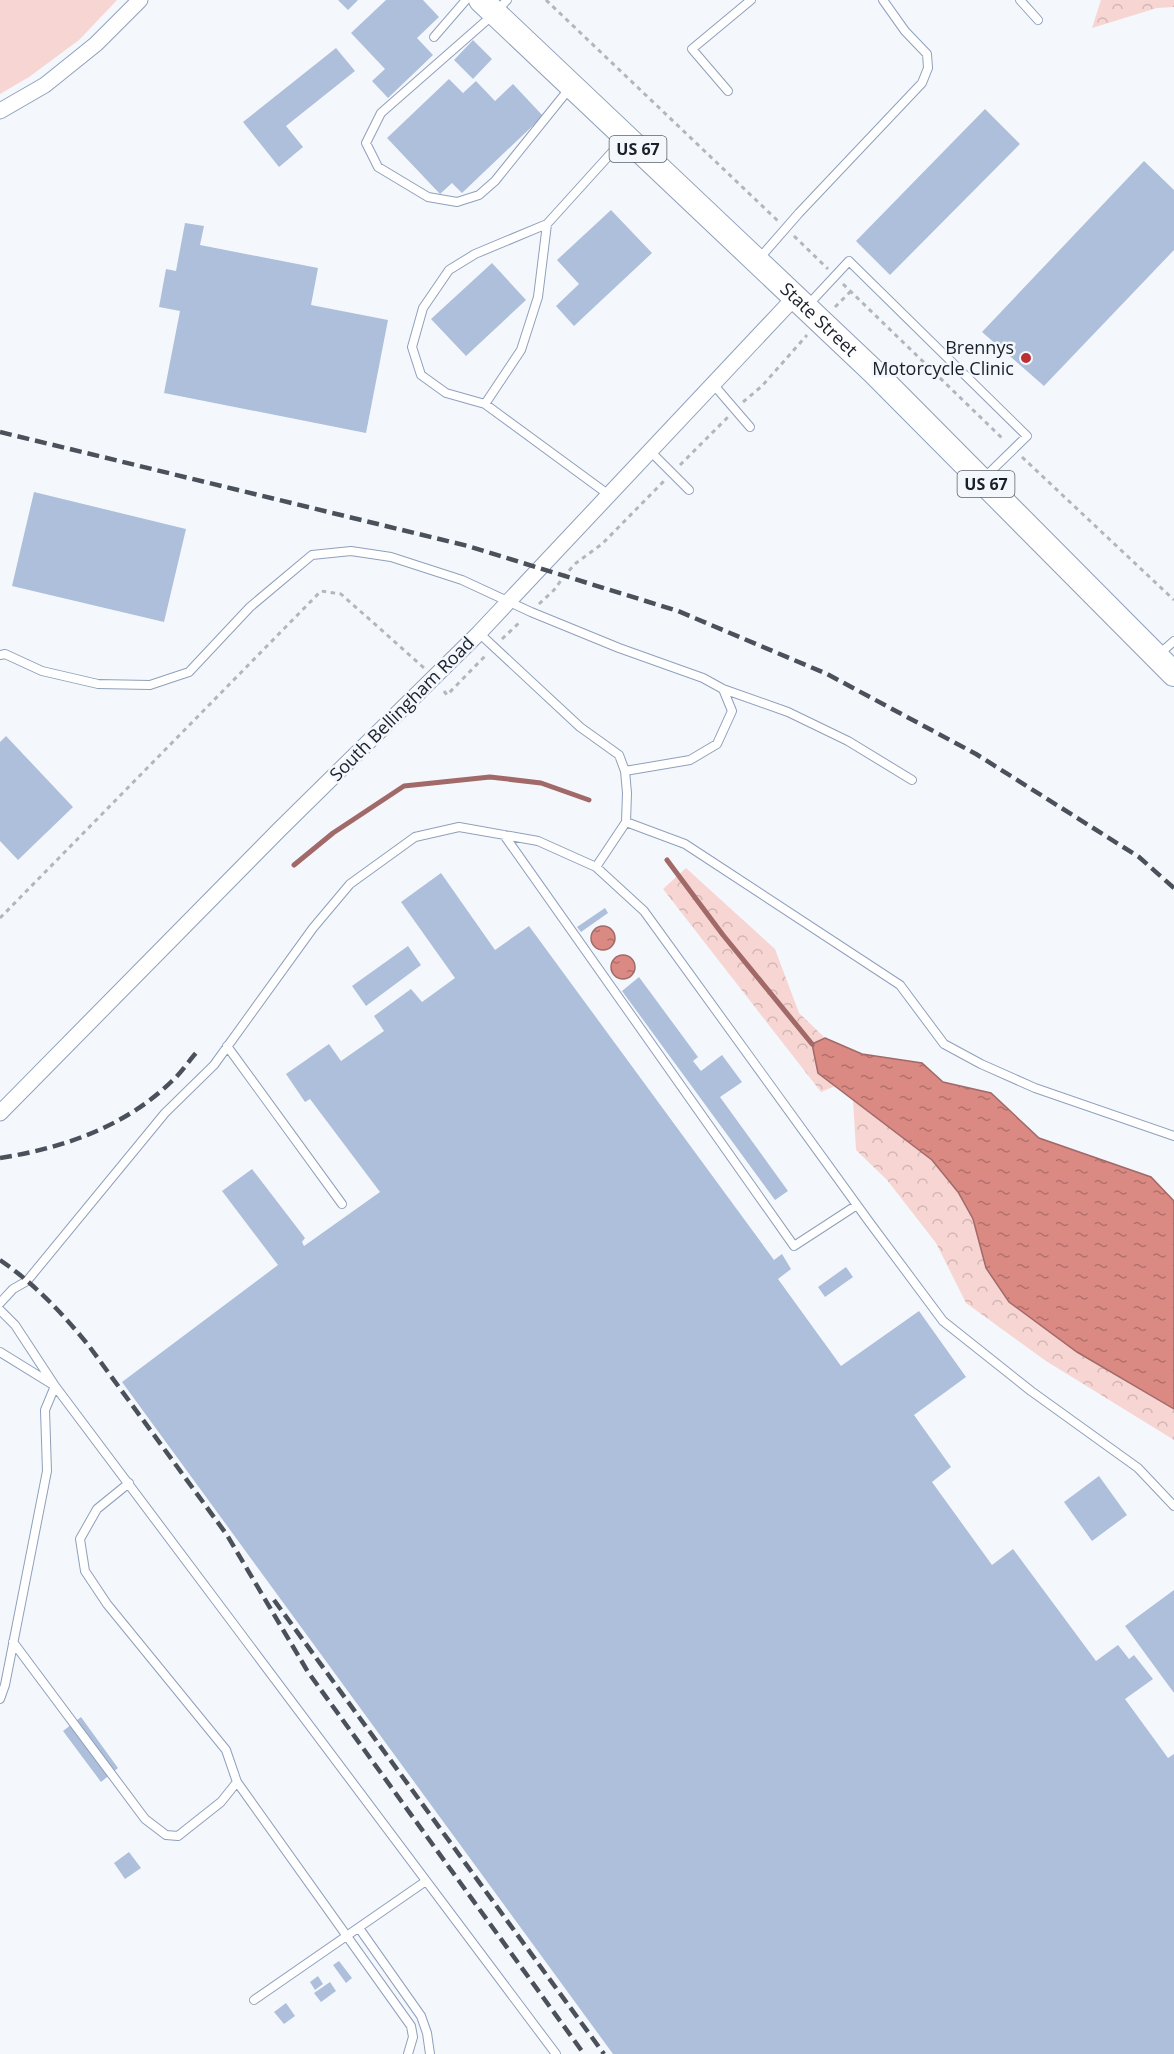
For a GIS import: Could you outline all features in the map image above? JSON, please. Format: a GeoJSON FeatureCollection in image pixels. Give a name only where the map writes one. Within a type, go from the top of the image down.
{"type":"FeatureCollection","features":[{"type":"Feature","properties":{"kind":"main road","name":"State Street"},"geometry":{"type":"LineString","coordinates":[[494,4],[572,86],[874,372],[982,480],[1165,648],[1174,674]]}},
{"type":"Feature","properties":{"kind":"street"},"geometry":{"type":"LineString","coordinates":[[0,111],[45,85],[96,44],[140,0]]}},
{"type":"Feature","properties":{"kind":"street","name":"South Bellingham Road"},"geometry":{"type":"LineString","coordinates":[[0,1113],[280,829],[479,633],[713,384],[807,308]]}},
{"type":"Feature","properties":{"kind":"lane"},"geometry":{"type":"LineString","coordinates":[[434,37],[466,0]]}},
{"type":"Feature","properties":{"kind":"lane"},"geometry":{"type":"LineString","coordinates":[[728,91],[692,49],[751,0]]}},
{"type":"Feature","properties":{"kind":"lane"},"geometry":{"type":"LineString","coordinates":[[757,261],[922,83],[928,68],[927,54],[906,31],[884,0]]}},
{"type":"Feature","properties":{"kind":"lane"},"geometry":{"type":"LineString","coordinates":[[1020,0],[1038,20]]}},
{"type":"Feature","properties":{"kind":"lane"},"geometry":{"type":"LineString","coordinates":[[494,4],[381,113],[366,143],[378,167],[428,197],[457,202],[478,195],[495,181],[572,86]]}},
{"type":"Feature","properties":{"kind":"lane"},"geometry":{"type":"LineString","coordinates":[[609,495],[485,404],[446,393],[422,375],[412,347],[423,308],[448,270],[475,254],[547,224],[626,136]]}},
{"type":"Feature","properties":{"kind":"lane"},"geometry":{"type":"LineString","coordinates":[[485,404],[521,350],[538,297],[547,224]]}},
{"type":"Feature","properties":{"kind":"lane"},"geometry":{"type":"LineString","coordinates":[[807,308],[849,261],[1027,436],[982,480]]}},
{"type":"Feature","properties":{"kind":"lane"},"geometry":{"type":"LineString","coordinates":[[713,384],[750,427]]}},
{"type":"Feature","properties":{"kind":"lane"},"geometry":{"type":"LineString","coordinates":[[650,452],[689,490]]}},
{"type":"Feature","properties":{"kind":"lane"},"geometry":{"type":"LineString","coordinates":[[0,655],[5,654],[42,671],[98,684],[150,685],[189,672],[250,607],[312,555],[351,550],[391,557],[462,580],[531,612],[703,678],[723,689],[788,712],[848,741],[912,780]]}},
{"type":"Feature","properties":{"kind":"lane"},"geometry":{"type":"LineString","coordinates":[[479,633],[580,727],[619,755],[625,771],[626,822],[597,867]]}},
{"type":"Feature","properties":{"kind":"lane"},"geometry":{"type":"LineString","coordinates":[[625,771],[690,760],[717,744],[732,711],[723,689]]}},
{"type":"Feature","properties":{"kind":"lane"},"geometry":{"type":"LineString","coordinates":[[626,822],[685,844],[900,985],[944,1044],[981,1064],[1035,1088],[1174,1136]]}},
{"type":"Feature","properties":{"kind":"lane"},"geometry":{"type":"LineString","coordinates":[[0,1304],[13,1289],[27,1281],[165,1113],[214,1065],[313,928],[350,884],[415,837],[459,827],[538,841],[597,867],[644,911],[943,1321],[1031,1390],[1138,1468],[1174,1506]]}},
{"type":"Feature","properties":{"kind":"lane"},"geometry":{"type":"LineString","coordinates":[[504,835],[794,1246],[857,1205]]}},
{"type":"Feature","properties":{"kind":"lane"},"geometry":{"type":"LineString","coordinates":[[227,1046],[342,1204]]}},
{"type":"Feature","properties":{"kind":"lane"},"geometry":{"type":"LineString","coordinates":[[0,1311],[15,1325],[55,1386],[556,2054]]}},
{"type":"Feature","properties":{"kind":"lane"},"geometry":{"type":"LineString","coordinates":[[0,1352],[55,1386]]}},
{"type":"Feature","properties":{"kind":"lane"},"geometry":{"type":"LineString","coordinates":[[0,1699],[5,1685],[47,1471],[45,1410],[55,1386]]}},
{"type":"Feature","properties":{"kind":"lane"},"geometry":{"type":"LineString","coordinates":[[129,1483],[97,1509],[81,1539],[85,1571],[107,1604],[226,1750],[237,1782],[411,2026],[413,2037],[408,2054]]}},
{"type":"Feature","properties":{"kind":"lane"},"geometry":{"type":"LineString","coordinates":[[13,1642],[146,1819],[166,1835],[178,1836],[221,1802],[237,1782]]}},
{"type":"Feature","properties":{"kind":"lane"},"geometry":{"type":"LineString","coordinates":[[254,2000],[426,1881]]}},
{"type":"Feature","properties":{"kind":"lane"},"geometry":{"type":"LineString","coordinates":[[359,1928],[421,2016],[427,2033],[430,2054]]}},
{"type":"Feature","properties":{"kind":"path"},"geometry":{"type":"LineString","coordinates":[[0,918],[321,591],[341,594],[434,677],[447,695],[554,590],[576,563],[602,544],[734,410],[762,386],[807,308],[851,291],[546,0]]}},
{"type":"Feature","properties":{"kind":"green space"},"geometry":{"type":"Polygon","coordinates":[[[0,0],[117,0],[79,40],[29,77],[0,94],[0,0]]]}},
{"type":"Feature","properties":{"kind":"green space"},"geometry":{"type":"Polygon","coordinates":[[[1101,0],[1174,0],[1174,7],[1157,8],[1092,28],[1101,0]]]}},
{"type":"Feature","properties":{"kind":"green space"},"geometry":{"type":"Polygon","coordinates":[[[686,868],[775,949],[799,1013],[825,1038],[812,1044],[818,1073],[835,1086],[821,1092],[663,889],[686,868]]]}},
{"type":"Feature","properties":{"kind":"green space"},"geometry":{"type":"Polygon","coordinates":[[[853,1100],[932,1160],[958,1192],[973,1219],[986,1268],[1009,1302],[1077,1352],[1174,1409],[1174,1440],[1046,1361],[966,1303],[936,1243],[887,1180],[856,1150],[853,1100]]]}},
{"type":"Feature","properties":{"kind":"water"},"geometry":{"type":"Polygon","coordinates":[[[603,926],[608,927],[614,933],[614,943],[608,949],[603,950],[598,949],[592,943],[591,938],[592,933],[598,927],[603,926]]]}},
{"type":"Feature","properties":{"kind":"water"},"geometry":{"type":"Polygon","coordinates":[[[623,955],[628,956],[634,962],[634,972],[628,978],[623,979],[618,978],[612,972],[611,967],[612,962],[618,956],[623,955]]]}},
{"type":"Feature","properties":{"kind":"water"},"geometry":{"type":"Polygon","coordinates":[[[825,1038],[862,1054],[922,1063],[943,1082],[991,1093],[1039,1138],[1151,1177],[1174,1201],[1174,1409],[1077,1352],[1009,1302],[986,1268],[973,1219],[958,1192],[932,1160],[818,1073],[812,1044],[825,1038]]]}},
{"type":"Feature","properties":{"kind":"building"},"geometry":{"type":"Polygon","coordinates":[[[338,0],[358,0],[348,10],[338,0]]]}},
{"type":"Feature","properties":{"kind":"building"},"geometry":{"type":"Polygon","coordinates":[[[386,0],[423,0],[439,17],[417,38],[433,55],[388,98],[372,81],[385,69],[351,33],[386,0]]]}},
{"type":"Feature","properties":{"kind":"building"},"geometry":{"type":"Polygon","coordinates":[[[473,40],[492,59],[473,79],[454,60],[473,40]]]}},
{"type":"Feature","properties":{"kind":"building"},"geometry":{"type":"Polygon","coordinates":[[[336,48],[355,71],[286,126],[303,147],[279,167],[243,122],[336,48]]]}},
{"type":"Feature","properties":{"kind":"building"},"geometry":{"type":"Polygon","coordinates":[[[449,79],[463,93],[476,81],[495,101],[513,84],[543,116],[462,193],[452,183],[440,194],[387,138],[449,79]]]}},
{"type":"Feature","properties":{"kind":"building"},"geometry":{"type":"Polygon","coordinates":[[[985,109],[1020,144],[890,275],[856,241],[985,109]]]}},
{"type":"Feature","properties":{"kind":"building"},"geometry":{"type":"Polygon","coordinates":[[[1144,161],[1174,190],[1174,250],[1044,386],[982,332],[1144,161]]]}},
{"type":"Feature","properties":{"kind":"building"},"geometry":{"type":"Polygon","coordinates":[[[611,210],[652,253],[574,326],[556,306],[579,284],[557,260],[611,210]]]}},
{"type":"Feature","properties":{"kind":"building"},"geometry":{"type":"Polygon","coordinates":[[[185,223],[204,226],[200,245],[318,268],[311,305],[388,320],[366,433],[164,393],[180,311],[159,307],[166,269],[176,271],[185,223]]]}},
{"type":"Feature","properties":{"kind":"building"},"geometry":{"type":"Polygon","coordinates":[[[492,263],[526,300],[466,356],[431,319],[492,263]]]}},
{"type":"Feature","properties":{"kind":"building"},"geometry":{"type":"Polygon","coordinates":[[[34,492],[186,529],[164,622],[12,586],[34,492]]]}},
{"type":"Feature","properties":{"kind":"building"},"geometry":{"type":"Polygon","coordinates":[[[6,736],[73,807],[18,860],[0,841],[0,742],[6,736]]]}},
{"type":"Feature","properties":{"kind":"building"},"geometry":{"type":"Polygon","coordinates":[[[441,873],[495,950],[529,926],[774,1260],[782,1254],[791,1269],[778,1279],[841,1366],[919,1311],[966,1377],[914,1415],[951,1467],[932,1482],[992,1565],[1013,1549],[1096,1661],[1118,1645],[1129,1659],[1134,1655],[1153,1679],[1125,1699],[1168,1758],[1174,1754],[1174,2054],[613,2054],[122,1382],[278,1265],[222,1191],[252,1169],[305,1238],[302,1242],[304,1246],[380,1192],[310,1099],[305,1102],[286,1074],[329,1044],[341,1061],[384,1031],[374,1016],[411,989],[422,1002],[455,978],[401,902],[441,873]]]}},
{"type":"Feature","properties":{"kind":"building"},"geometry":{"type":"Polygon","coordinates":[[[605,908],[608,913],[581,932],[577,927],[605,908]]]}},
{"type":"Feature","properties":{"kind":"building"},"geometry":{"type":"Polygon","coordinates":[[[408,946],[421,965],[366,1006],[352,986],[408,946]]]}},
{"type":"Feature","properties":{"kind":"building"},"geometry":{"type":"Polygon","coordinates":[[[639,977],[698,1057],[693,1061],[701,1071],[722,1055],[742,1082],[720,1097],[788,1191],[775,1200],[622,991],[639,977]]]}},
{"type":"Feature","properties":{"kind":"building"},"geometry":{"type":"Polygon","coordinates":[[[846,1267],[853,1277],[825,1297],[818,1287],[846,1267]]]}},
{"type":"Feature","properties":{"kind":"building"},"geometry":{"type":"Polygon","coordinates":[[[1099,1476],[1127,1515],[1092,1541],[1064,1502],[1099,1476]]]}},
{"type":"Feature","properties":{"kind":"building"},"geometry":{"type":"Polygon","coordinates":[[[1174,1590],[1174,1693],[1125,1626],[1174,1590]]]}},
{"type":"Feature","properties":{"kind":"building"},"geometry":{"type":"Polygon","coordinates":[[[81,1717],[118,1768],[101,1782],[63,1731],[81,1717]]]}},
{"type":"Feature","properties":{"kind":"building"},"geometry":{"type":"Polygon","coordinates":[[[129,1852],[141,1868],[125,1879],[114,1863],[129,1852]]]}},
{"type":"Feature","properties":{"kind":"building"},"geometry":{"type":"Polygon","coordinates":[[[339,1961],[352,1978],[346,1983],[333,1965],[339,1961]]]}},
{"type":"Feature","properties":{"kind":"building"},"geometry":{"type":"Polygon","coordinates":[[[318,1976],[323,1984],[315,1990],[310,1982],[318,1976]]]}},
{"type":"Feature","properties":{"kind":"building"},"geometry":{"type":"Polygon","coordinates":[[[330,1982],[336,1991],[321,2002],[314,1993],[330,1982]]]}},
{"type":"Feature","properties":{"kind":"building"},"geometry":{"type":"Polygon","coordinates":[[[286,2003],[295,2016],[284,2024],[274,2012],[286,2003]]]}},
{"type":"Feature","properties":{"kind":"waterway"},"geometry":{"type":"LineString","coordinates":[[294,865],[333,833],[404,786],[490,777],[541,783],[589,800]]}},
{"type":"Feature","properties":{"kind":"waterway"},"geometry":{"type":"LineString","coordinates":[[667,860],[723,935],[812,1044]]}},
{"type":"Feature","properties":{"kind":"railway"},"geometry":{"type":"LineString","coordinates":[[0,432],[468,546],[678,611],[827,674],[976,754],[1139,857],[1174,888]]}},
{"type":"Feature","properties":{"kind":"railway"},"geometry":{"type":"LineString","coordinates":[[0,1158],[70,1141],[114,1123],[154,1097],[175,1078],[196,1053]]}},
{"type":"Feature","properties":{"kind":"railway"},"geometry":{"type":"LineString","coordinates":[[0,1260],[48,1300],[89,1346],[227,1535],[308,1672],[584,2054]]}},
{"type":"Feature","properties":{"kind":"railway"},"geometry":{"type":"LineString","coordinates":[[274,1600],[604,2054]]}},
{"type":"Feature","properties":{"kind":"place","name":"Brennys Motorcycle Clinic"},"geometry":{"type":"Point","coordinates":[1026,358]}}]}
